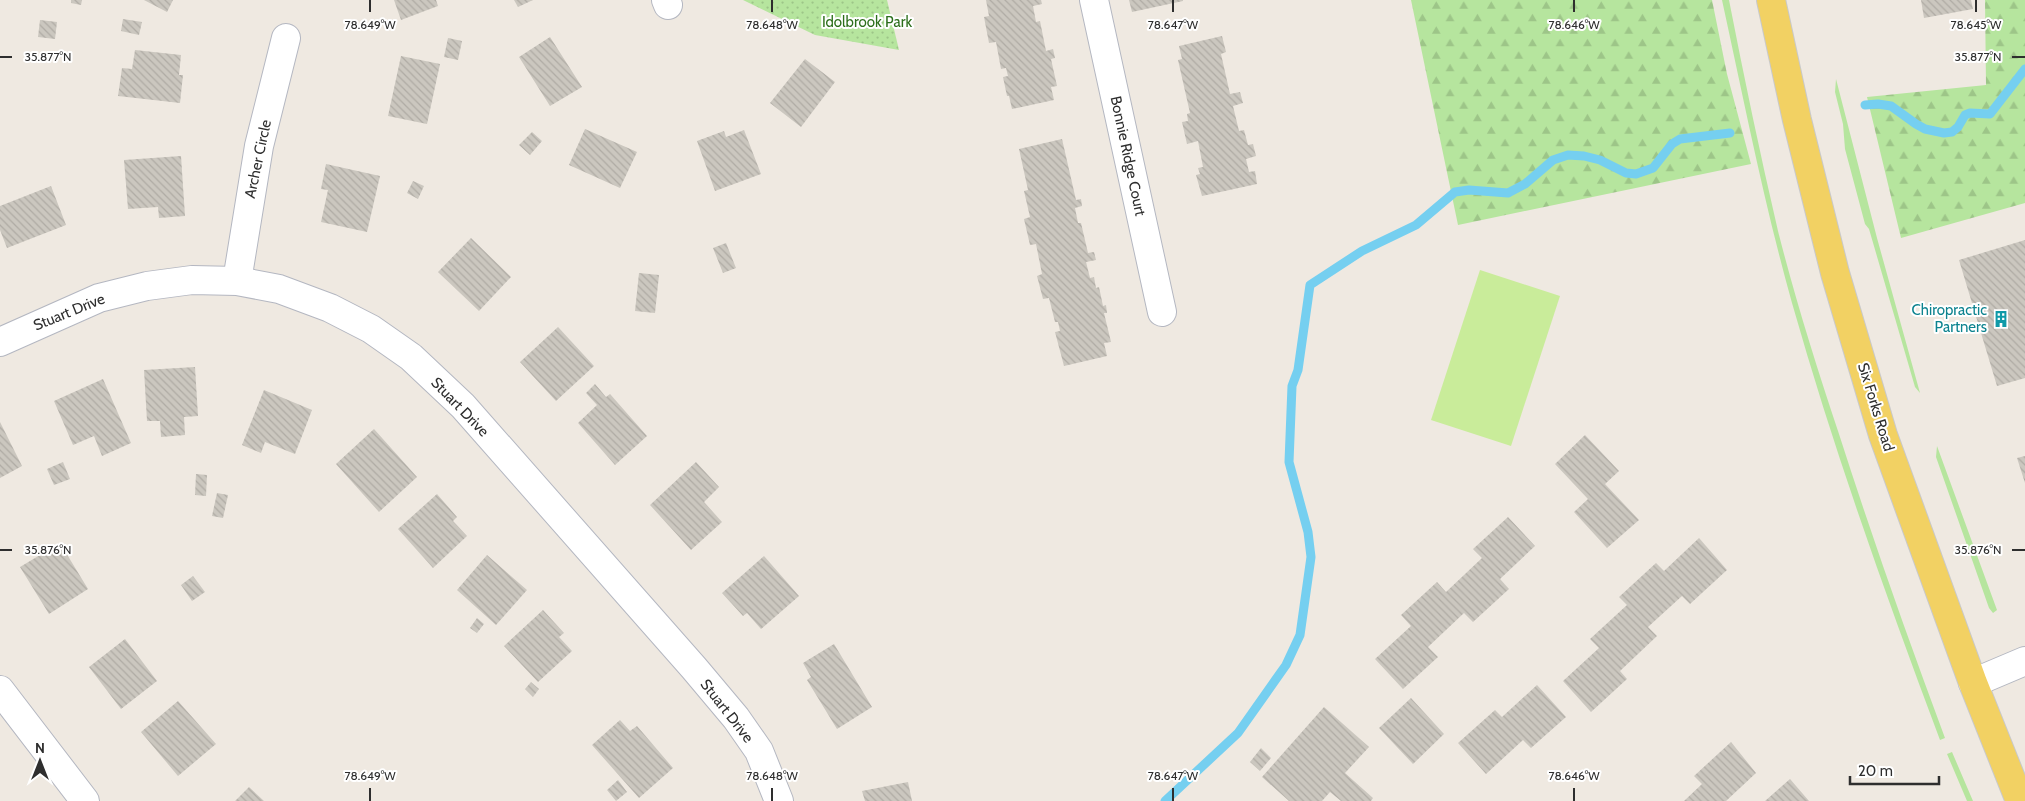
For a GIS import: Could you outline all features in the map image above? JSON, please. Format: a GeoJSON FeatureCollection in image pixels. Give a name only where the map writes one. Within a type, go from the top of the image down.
{"type":"FeatureCollection","features":[{"type":"Feature","properties":{"kind":"main road","name":"Six Forks Road"},"geometry":{"type":"LineString","coordinates":[[1771,0],[1797,120],[1835,273],[1884,435],[1973,683],[2020,801]]}},
{"type":"Feature","properties":{"kind":"street","name":"Bonnie Ridge Court"},"geometry":{"type":"LineString","coordinates":[[1094,0],[1162,312]]}},
{"type":"Feature","properties":{"kind":"street","name":"Archer Circle"},"geometry":{"type":"LineString","coordinates":[[237,281],[259,146],[286,38]]}},
{"type":"Feature","properties":{"kind":"street","name":"Stuart Drive"},"geometry":{"type":"LineString","coordinates":[[0,342],[99,298],[147,286],[192,280],[237,281],[279,289],[330,308],[371,329],[411,357],[463,406],[694,668],[736,718],[759,751],[779,801]]}},
{"type":"Feature","properties":{"kind":"street"},"geometry":{"type":"LineString","coordinates":[[1973,683],[2025,661]]}},
{"type":"Feature","properties":{"kind":"street"},"geometry":{"type":"LineString","coordinates":[[0,690],[85,801]]}},
{"type":"Feature","properties":{"kind":"green space","name":"Idolbrook Park"},"geometry":{"type":"Polygon","coordinates":[[[743,0],[887,0],[899,50],[815,35],[743,0]]]}},
{"type":"Feature","properties":{"kind":"green space"},"geometry":{"type":"Polygon","coordinates":[[[1411,0],[1712,0],[1727,74],[1751,164],[1458,225],[1411,0]]]}},
{"type":"Feature","properties":{"kind":"green space"},"geometry":{"type":"Polygon","coordinates":[[[1722,0],[1729,0],[1771,202],[1799,306],[1863,508],[1945,738],[1940,740],[1862,523],[1808,358],[1772,228],[1722,0]]]}},
{"type":"Feature","properties":{"kind":"green space"},"geometry":{"type":"Polygon","coordinates":[[[1985,0],[2025,0],[2025,203],[1901,238],[1867,97],[1986,85],[1985,0]]]}},
{"type":"Feature","properties":{"kind":"green space"},"geometry":{"type":"Polygon","coordinates":[[[1836,79],[1920,393],[1915,387],[1869,229],[1865,224],[1845,149],[1843,124],[1835,92],[1836,79]]]}},
{"type":"Feature","properties":{"kind":"green space"},"geometry":{"type":"Polygon","coordinates":[[[1480,270],[1560,296],[1511,446],[1431,420],[1480,270]]]}},
{"type":"Feature","properties":{"kind":"green space"},"geometry":{"type":"Polygon","coordinates":[[[1937,446],[1997,610],[1993,613],[1989,608],[1936,457],[1937,446]]]}},
{"type":"Feature","properties":{"kind":"green space"},"geometry":{"type":"Polygon","coordinates":[[[1952,752],[1973,801],[1967,801],[1947,754],[1952,752]]]}},
{"type":"Feature","properties":{"kind":"building"},"geometry":{"type":"Polygon","coordinates":[[[71,0],[82,0],[81,5],[71,3],[71,0]]]}},
{"type":"Feature","properties":{"kind":"building"},"geometry":{"type":"Polygon","coordinates":[[[144,0],[173,0],[167,12],[144,0]]]}},
{"type":"Feature","properties":{"kind":"building"},"geometry":{"type":"Polygon","coordinates":[[[394,0],[436,0],[438,6],[401,20],[394,0]]]}},
{"type":"Feature","properties":{"kind":"building"},"geometry":{"type":"Polygon","coordinates":[[[514,0],[533,0],[518,7],[514,0]]]}},
{"type":"Feature","properties":{"kind":"building"},"geometry":{"type":"Polygon","coordinates":[[[986,0],[1041,0],[1042,4],[1033,6],[1036,22],[1040,21],[1046,51],[1053,49],[1055,58],[1051,59],[1057,86],[1051,87],[1054,100],[1012,109],[1003,77],[1008,76],[1006,68],[1001,69],[996,42],[989,43],[984,17],[989,16],[986,0]]]}},
{"type":"Feature","properties":{"kind":"building"},"geometry":{"type":"Polygon","coordinates":[[[1129,0],[1183,0],[1183,1],[1132,12],[1129,0]]]}},
{"type":"Feature","properties":{"kind":"building"},"geometry":{"type":"Polygon","coordinates":[[[1921,0],[1971,0],[1973,9],[1924,18],[1921,0]]]}},
{"type":"Feature","properties":{"kind":"building"},"geometry":{"type":"Polygon","coordinates":[[[123,19],[142,22],[139,35],[121,31],[123,19]]]}},
{"type":"Feature","properties":{"kind":"building"},"geometry":{"type":"Polygon","coordinates":[[[40,20],[57,22],[55,39],[38,37],[40,20]]]}},
{"type":"Feature","properties":{"kind":"building"},"geometry":{"type":"Polygon","coordinates":[[[1222,36],[1226,52],[1221,54],[1230,94],[1240,92],[1243,103],[1233,106],[1239,131],[1244,130],[1248,145],[1253,144],[1256,156],[1246,159],[1249,172],[1255,171],[1257,184],[1202,196],[1196,175],[1200,174],[1198,168],[1203,167],[1198,141],[1187,144],[1182,122],[1188,121],[1187,114],[1190,113],[1178,60],[1182,59],[1179,46],[1222,36]]]}},
{"type":"Feature","properties":{"kind":"building"},"geometry":{"type":"Polygon","coordinates":[[[550,37],[582,87],[550,106],[519,57],[550,37]]]}},
{"type":"Feature","properties":{"kind":"building"},"geometry":{"type":"Polygon","coordinates":[[[448,38],[462,41],[458,60],[444,57],[448,38]]]}},
{"type":"Feature","properties":{"kind":"building"},"geometry":{"type":"Polygon","coordinates":[[[135,50],[181,55],[179,75],[183,75],[180,103],[118,96],[122,68],[132,69],[135,50]]]}},
{"type":"Feature","properties":{"kind":"building"},"geometry":{"type":"Polygon","coordinates":[[[401,56],[440,64],[427,124],[388,116],[401,56]]]}},
{"type":"Feature","properties":{"kind":"building"},"geometry":{"type":"Polygon","coordinates":[[[805,59],[835,82],[801,127],[770,103],[805,59]]]}},
{"type":"Feature","properties":{"kind":"building"},"geometry":{"type":"Polygon","coordinates":[[[585,129],[637,152],[620,188],[569,165],[585,129]]]}},
{"type":"Feature","properties":{"kind":"building"},"geometry":{"type":"Polygon","coordinates":[[[744,130],[761,174],[715,191],[697,141],[724,131],[726,137],[744,130]]]}},
{"type":"Feature","properties":{"kind":"building"},"geometry":{"type":"Polygon","coordinates":[[[532,132],[542,141],[530,155],[519,145],[532,132]]]}},
{"type":"Feature","properties":{"kind":"building"},"geometry":{"type":"Polygon","coordinates":[[[1062,139],[1076,200],[1081,199],[1082,206],[1075,208],[1078,223],[1081,223],[1088,253],[1094,252],[1096,260],[1086,262],[1090,278],[1094,277],[1096,288],[1099,287],[1103,306],[1106,305],[1107,313],[1104,313],[1111,342],[1104,343],[1107,356],[1064,366],[1055,332],[1060,331],[1058,322],[1055,322],[1049,298],[1043,299],[1037,276],[1042,274],[1036,244],[1030,245],[1024,219],[1030,217],[1024,191],[1028,190],[1019,149],[1062,139]]]}},
{"type":"Feature","properties":{"kind":"building"},"geometry":{"type":"Polygon","coordinates":[[[181,156],[185,216],[159,218],[158,207],[128,209],[124,160],[181,156]]]}},
{"type":"Feature","properties":{"kind":"building"},"geometry":{"type":"Polygon","coordinates":[[[326,164],[380,176],[367,232],[321,222],[328,190],[321,189],[326,164]]]}},
{"type":"Feature","properties":{"kind":"building"},"geometry":{"type":"Polygon","coordinates":[[[413,181],[424,186],[418,199],[407,193],[413,181]]]}},
{"type":"Feature","properties":{"kind":"building"},"geometry":{"type":"Polygon","coordinates":[[[51,186],[66,225],[7,248],[0,230],[0,206],[51,186]]]}},
{"type":"Feature","properties":{"kind":"building"},"geometry":{"type":"Polygon","coordinates":[[[471,238],[511,277],[479,311],[438,272],[471,238]]]}},
{"type":"Feature","properties":{"kind":"building","name":"Chiropractic Partners"},"geometry":{"type":"Polygon","coordinates":[[[2025,240],[2025,378],[1997,386],[1959,260],[2025,240]]]}},
{"type":"Feature","properties":{"kind":"building"},"geometry":{"type":"Polygon","coordinates":[[[726,243],[736,268],[723,273],[713,248],[726,243]]]}},
{"type":"Feature","properties":{"kind":"building"},"geometry":{"type":"Polygon","coordinates":[[[639,273],[659,275],[655,313],[635,311],[639,273]]]}},
{"type":"Feature","properties":{"kind":"building"},"geometry":{"type":"Polygon","coordinates":[[[558,327],[594,366],[556,401],[520,362],[558,327]]]}},
{"type":"Feature","properties":{"kind":"building"},"geometry":{"type":"Polygon","coordinates":[[[195,367],[198,416],[184,417],[185,435],[161,437],[160,421],[147,421],[144,370],[195,367]]]}},
{"type":"Feature","properties":{"kind":"building"},"geometry":{"type":"Polygon","coordinates":[[[103,379],[131,443],[102,456],[94,436],[73,445],[54,401],[103,379]]]}},
{"type":"Feature","properties":{"kind":"building"},"geometry":{"type":"Polygon","coordinates":[[[595,384],[606,397],[610,394],[647,436],[615,465],[578,423],[597,405],[586,393],[595,384]]]}},
{"type":"Feature","properties":{"kind":"building"},"geometry":{"type":"Polygon","coordinates":[[[264,390],[312,410],[295,454],[265,442],[261,453],[242,445],[264,390]]]}},
{"type":"Feature","properties":{"kind":"building"},"geometry":{"type":"Polygon","coordinates":[[[0,422],[22,466],[0,478],[0,422]]]}},
{"type":"Feature","properties":{"kind":"building"},"geometry":{"type":"Polygon","coordinates":[[[374,429],[417,477],[379,512],[336,464],[374,429]]]}},
{"type":"Feature","properties":{"kind":"building"},"geometry":{"type":"Polygon","coordinates":[[[1585,435],[1619,471],[1605,484],[1639,520],[1607,548],[1574,512],[1588,499],[1555,464],[1585,435]]]}},
{"type":"Feature","properties":{"kind":"building"},"geometry":{"type":"Polygon","coordinates":[[[2025,456],[2025,483],[2017,458],[2025,456]]]}},
{"type":"Feature","properties":{"kind":"building"},"geometry":{"type":"Polygon","coordinates":[[[63,462],[70,479],[54,485],[47,469],[63,462]]]}},
{"type":"Feature","properties":{"kind":"building"},"geometry":{"type":"Polygon","coordinates":[[[696,462],[719,487],[704,502],[722,522],[691,550],[650,505],[696,462]]]}},
{"type":"Feature","properties":{"kind":"building"},"geometry":{"type":"Polygon","coordinates":[[[196,474],[207,475],[206,496],[195,495],[196,474]]]}},
{"type":"Feature","properties":{"kind":"building"},"geometry":{"type":"Polygon","coordinates":[[[217,493],[228,495],[223,518],[212,516],[217,493]]]}},
{"type":"Feature","properties":{"kind":"building"},"geometry":{"type":"Polygon","coordinates":[[[437,494],[457,517],[453,521],[467,536],[433,568],[398,529],[437,494]]]}},
{"type":"Feature","properties":{"kind":"building"},"geometry":{"type":"Polygon","coordinates":[[[1508,517],[1535,546],[1500,579],[1509,589],[1473,622],[1464,613],[1428,647],[1438,657],[1403,689],[1375,659],[1411,626],[1401,615],[1437,582],[1446,592],[1482,558],[1473,549],[1508,517]]]}},
{"type":"Feature","properties":{"kind":"building"},"geometry":{"type":"Polygon","coordinates":[[[1699,538],[1727,570],[1690,604],[1682,596],[1648,627],[1657,636],[1620,671],[1627,679],[1591,712],[1563,681],[1599,648],[1590,639],[1627,605],[1619,597],[1656,563],[1664,571],[1699,538]]]}},
{"type":"Feature","properties":{"kind":"building"},"geometry":{"type":"Polygon","coordinates":[[[60,543],[88,589],[49,614],[20,567],[60,543]]]}},
{"type":"Feature","properties":{"kind":"building"},"geometry":{"type":"Polygon","coordinates":[[[487,555],[527,590],[496,625],[457,590],[487,555]]]}},
{"type":"Feature","properties":{"kind":"building"},"geometry":{"type":"Polygon","coordinates":[[[764,556],[799,596],[761,629],[747,613],[743,616],[722,593],[764,556]]]}},
{"type":"Feature","properties":{"kind":"building"},"geometry":{"type":"Polygon","coordinates":[[[193,576],[205,592],[192,601],[181,585],[193,576]]]}},
{"type":"Feature","properties":{"kind":"building"},"geometry":{"type":"Polygon","coordinates":[[[543,610],[564,633],[559,637],[572,651],[538,682],[504,646],[543,610]]]}},
{"type":"Feature","properties":{"kind":"building"},"geometry":{"type":"Polygon","coordinates":[[[477,618],[484,624],[477,633],[470,628],[477,618]]]}},
{"type":"Feature","properties":{"kind":"building"},"geometry":{"type":"Polygon","coordinates":[[[125,639],[157,681],[121,709],[89,667],[125,639]]]}},
{"type":"Feature","properties":{"kind":"building"},"geometry":{"type":"Polygon","coordinates":[[[834,644],[872,707],[837,729],[807,680],[811,677],[803,663],[834,644]]]}},
{"type":"Feature","properties":{"kind":"building"},"geometry":{"type":"Polygon","coordinates":[[[531,682],[539,689],[533,697],[525,689],[531,682]]]}},
{"type":"Feature","properties":{"kind":"building"},"geometry":{"type":"Polygon","coordinates":[[[1537,685],[1566,717],[1531,748],[1523,740],[1486,774],[1458,743],[1495,710],[1502,717],[1537,685]]]}},
{"type":"Feature","properties":{"kind":"building"},"geometry":{"type":"Polygon","coordinates":[[[1411,698],[1444,734],[1413,764],[1379,728],[1411,698]]]}},
{"type":"Feature","properties":{"kind":"building"},"geometry":{"type":"Polygon","coordinates":[[[178,701],[216,744],[178,776],[141,732],[178,701]]]}},
{"type":"Feature","properties":{"kind":"building"},"geometry":{"type":"Polygon","coordinates":[[[1324,707],[1369,747],[1345,773],[1373,798],[1371,801],[1341,801],[1330,792],[1322,801],[1289,801],[1262,777],[1324,707]]]}},
{"type":"Feature","properties":{"kind":"building"},"geometry":{"type":"Polygon","coordinates":[[[620,720],[630,731],[637,726],[673,768],[639,798],[592,745],[620,720]]]}},
{"type":"Feature","properties":{"kind":"building"},"geometry":{"type":"Polygon","coordinates":[[[1731,742],[1756,773],[1726,801],[1684,801],[1702,784],[1694,776],[1731,742]]]}},
{"type":"Feature","properties":{"kind":"building"},"geometry":{"type":"Polygon","coordinates":[[[1261,748],[1271,758],[1260,771],[1250,762],[1261,748]]]}},
{"type":"Feature","properties":{"kind":"building"},"geometry":{"type":"Polygon","coordinates":[[[1790,779],[1809,801],[1765,801],[1790,779]]]}},
{"type":"Feature","properties":{"kind":"building"},"geometry":{"type":"Polygon","coordinates":[[[618,780],[627,792],[616,801],[607,790],[618,780]]]}},
{"type":"Feature","properties":{"kind":"building"},"geometry":{"type":"Polygon","coordinates":[[[908,782],[912,801],[865,801],[862,791],[908,782]]]}},
{"type":"Feature","properties":{"kind":"building"},"geometry":{"type":"Polygon","coordinates":[[[249,787],[264,801],[235,801],[249,787]]]}},
{"type":"Feature","properties":{"kind":"waterway"},"geometry":{"type":"LineString","coordinates":[[1865,105],[1891,106],[1925,129],[1944,133],[1952,132],[1958,127],[1965,115],[1970,113],[1990,114],[2025,69]]}},
{"type":"Feature","properties":{"kind":"waterway"},"geometry":{"type":"LineString","coordinates":[[1165,801],[1238,733],[1286,665],[1300,635],[1311,557],[1308,532],[1289,462],[1292,386],[1298,370],[1310,285],[1362,251],[1416,225],[1455,192],[1469,190],[1508,193],[1525,184],[1553,160],[1568,155],[1600,160],[1626,173],[1636,174],[1653,168],[1672,144],[1680,139],[1730,133]]}},
{"type":"Feature","properties":{"kind":"place","name":"Chiropractic Partners"},"geometry":{"type":"Point","coordinates":[2001,319]}}]}
